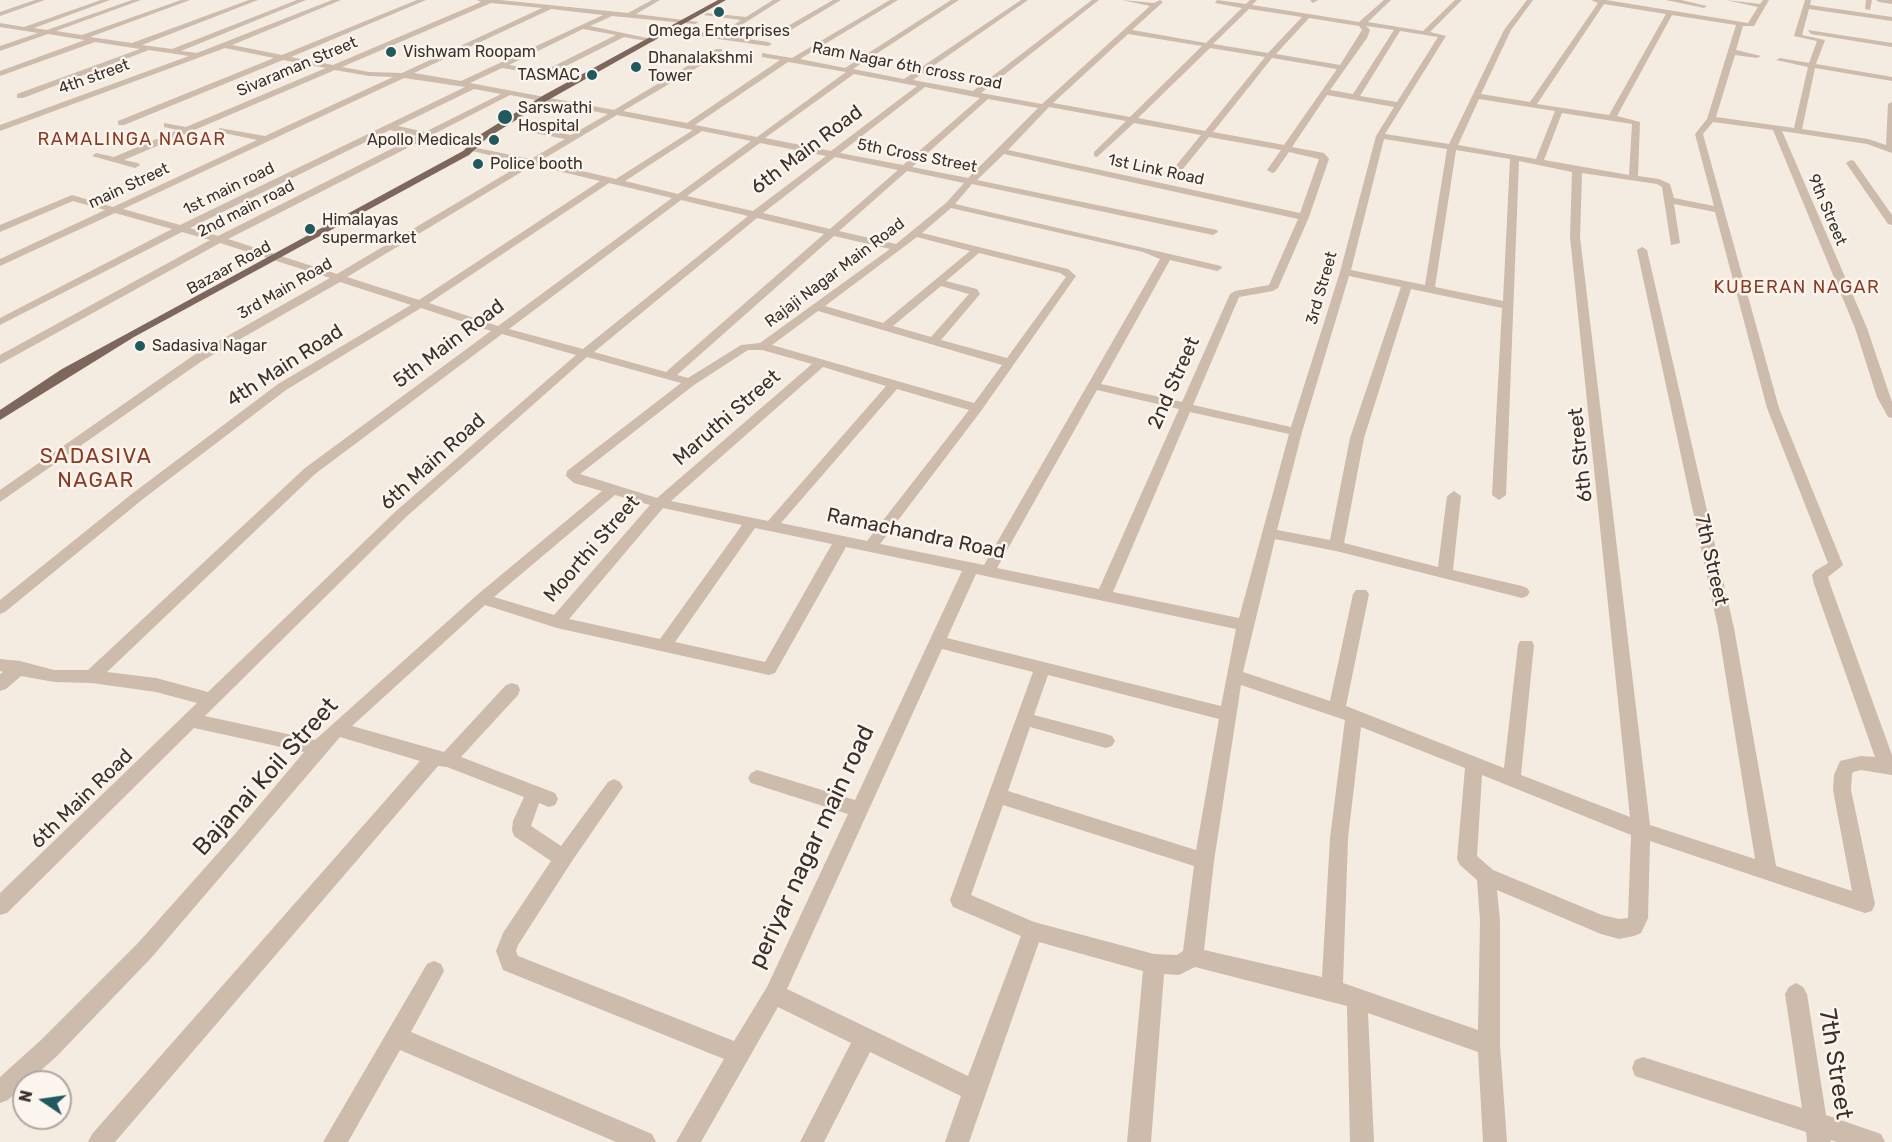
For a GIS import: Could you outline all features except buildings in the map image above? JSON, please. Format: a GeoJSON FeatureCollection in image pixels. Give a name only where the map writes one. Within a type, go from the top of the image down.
{"type":"FeatureCollection","features":[{"type":"Feature","properties":{"kind":"main road"},"geometry":{"type":"LineString","coordinates":[[545,99],[563,93],[679,31],[723,0]]}},
{"type":"Feature","properties":{"kind":"main road"},"geometry":{"type":"LineString","coordinates":[[691,21],[707,15],[731,0]]}},
{"type":"Feature","properties":{"kind":"main road","name":"Bazaar Road"},"geometry":{"type":"LineString","coordinates":[[0,416],[66,372],[276,257],[438,172],[545,99],[691,21]]}},
{"type":"Feature","properties":{"kind":"main road","name":"Bazaar Road"},"geometry":{"type":"LineString","coordinates":[[0,423],[98,359],[276,257]]}},
{"type":"Feature","properties":{"kind":"street"},"geometry":{"type":"LineString","coordinates":[[0,14],[42,0]]}},
{"type":"Feature","properties":{"kind":"street"},"geometry":{"type":"LineString","coordinates":[[24,29],[107,0]]}},
{"type":"Feature","properties":{"kind":"street"},"geometry":{"type":"LineString","coordinates":[[0,49],[138,0]]}},
{"type":"Feature","properties":{"kind":"street"},"geometry":{"type":"LineString","coordinates":[[82,37],[187,0]]}},
{"type":"Feature","properties":{"kind":"street"},"geometry":{"type":"LineString","coordinates":[[133,45],[255,0]]}},
{"type":"Feature","properties":{"kind":"street"},"geometry":{"type":"LineString","coordinates":[[171,52],[303,0]]}},
{"type":"Feature","properties":{"kind":"street","name":"4th street"},"geometry":{"type":"LineString","coordinates":[[0,128],[224,46],[338,0]]}},
{"type":"Feature","properties":{"kind":"street"},"geometry":{"type":"LineString","coordinates":[[121,123],[423,0]]}},
{"type":"Feature","properties":{"kind":"street"},"geometry":{"type":"LineString","coordinates":[[477,0],[691,21]]}},
{"type":"Feature","properties":{"kind":"street"},"geometry":{"type":"LineString","coordinates":[[519,4],[528,0]]}},
{"type":"Feature","properties":{"kind":"street"},"geometry":{"type":"LineString","coordinates":[[631,14],[657,0]]}},
{"type":"Feature","properties":{"kind":"street"},"geometry":{"type":"LineString","coordinates":[[735,27],[778,0]]}},
{"type":"Feature","properties":{"kind":"street"},"geometry":{"type":"LineString","coordinates":[[778,34],[838,0]]}},
{"type":"Feature","properties":{"kind":"street"},"geometry":{"type":"LineString","coordinates":[[688,126],[790,59],[896,0]]}},
{"type":"Feature","properties":{"kind":"street","name":"5th Main Road"},"geometry":{"type":"LineString","coordinates":[[92,677],[310,471],[679,196],[760,140],[850,70],[956,0]]}},
{"type":"Feature","properties":{"kind":"street"},"geometry":{"type":"LineString","coordinates":[[906,81],[1025,0]]}},
{"type":"Feature","properties":{"kind":"street"},"geometry":{"type":"LineString","coordinates":[[975,94],[1096,0]]}},
{"type":"Feature","properties":{"kind":"street"},"geometry":{"type":"LineString","coordinates":[[1125,0],[1155,5]]}},
{"type":"Feature","properties":{"kind":"street","name":"Rajaji Nagar Main Road"},"geometry":{"type":"LineString","coordinates":[[579,480],[573,476],[574,471],[690,382],[746,347],[763,346],[898,248],[949,205],[1046,105],[1125,31],[1162,0]]}},
{"type":"Feature","properties":{"kind":"street"},"geometry":{"type":"LineString","coordinates":[[1361,24],[1388,0]]}},
{"type":"Feature","properties":{"kind":"street"},"geometry":{"type":"LineString","coordinates":[[1217,2],[1251,3],[1307,16],[1425,33],[1459,0]]}},
{"type":"Feature","properties":{"kind":"street"},"geometry":{"type":"LineString","coordinates":[[1429,291],[1452,148],[1508,30],[1530,0]]}},
{"type":"Feature","properties":{"kind":"street"},"geometry":{"type":"LineString","coordinates":[[1669,0],[1753,20]]}},
{"type":"Feature","properties":{"kind":"street"},"geometry":{"type":"LineString","coordinates":[[1533,104],[1598,1],[1701,8],[1710,0]]}},
{"type":"Feature","properties":{"kind":"street"},"geometry":{"type":"LineString","coordinates":[[1729,0],[1765,3]]}},
{"type":"Feature","properties":{"kind":"street"},"geometry":{"type":"LineString","coordinates":[[1754,0],[1765,3]]}},
{"type":"Feature","properties":{"kind":"street"},"geometry":{"type":"LineString","coordinates":[[1829,0],[1892,45]]}},
{"type":"Feature","properties":{"kind":"street"},"geometry":{"type":"LineString","coordinates":[[1861,23],[1869,0]]}},
{"type":"Feature","properties":{"kind":"street"},"geometry":{"type":"LineString","coordinates":[[1879,0],[1892,2]]}},
{"type":"Feature","properties":{"kind":"street","name":"Sivaraman Street"},"geometry":{"type":"LineString","coordinates":[[116,160],[490,1]]}},
{"type":"Feature","properties":{"kind":"street"},"geometry":{"type":"LineString","coordinates":[[1097,154],[1251,3]]}},
{"type":"Feature","properties":{"kind":"street"},"geometry":{"type":"LineString","coordinates":[[1643,3],[1670,13],[1740,25],[1751,24],[1765,3]]}},
{"type":"Feature","properties":{"kind":"street"},"geometry":{"type":"LineString","coordinates":[[1797,132],[1812,66],[1821,40],[1798,36],[1807,3],[1861,23],[1892,13]]}},
{"type":"Feature","properties":{"kind":"street"},"geometry":{"type":"LineString","coordinates":[[577,10],[586,5]]}},
{"type":"Feature","properties":{"kind":"street","name":"main Street"},"geometry":{"type":"LineString","coordinates":[[0,263],[548,8]]}},
{"type":"Feature","properties":{"kind":"street"},"geometry":{"type":"LineString","coordinates":[[467,85],[612,13]]}},
{"type":"Feature","properties":{"kind":"street"},"geometry":{"type":"LineString","coordinates":[[1612,117],[1670,13]]}},
{"type":"Feature","properties":{"kind":"street"},"geometry":{"type":"LineString","coordinates":[[707,15],[745,21]]}},
{"type":"Feature","properties":{"kind":"street"},"geometry":{"type":"LineString","coordinates":[[1175,172],[1270,56],[1307,16]]}},
{"type":"Feature","properties":{"kind":"street"},"geometry":{"type":"LineString","coordinates":[[1800,30],[1892,19]]}},
{"type":"Feature","properties":{"kind":"street"},"geometry":{"type":"LineString","coordinates":[[1272,170],[1284,149],[1363,38],[1366,30],[1361,24]]}},
{"type":"Feature","properties":{"kind":"street"},"geometry":{"type":"LineString","coordinates":[[0,25],[198,55]]}},
{"type":"Feature","properties":{"kind":"street"},"geometry":{"type":"LineString","coordinates":[[1234,676],[1345,714],[1641,830],[1865,904],[1842,790],[1843,775],[1846,766],[1862,763],[1890,767],[1822,584],[1820,575],[1836,565],[1773,408],[1699,134],[1711,119],[1740,25]]}},
{"type":"Feature","properties":{"kind":"street"},"geometry":{"type":"LineString","coordinates":[[584,27],[652,40]]}},
{"type":"Feature","properties":{"kind":"street"},"geometry":{"type":"LineString","coordinates":[[1355,98],[1398,29]]}},
{"type":"Feature","properties":{"kind":"street"},"geometry":{"type":"LineString","coordinates":[[679,31],[768,44]]}},
{"type":"Feature","properties":{"kind":"street"},"geometry":{"type":"LineString","coordinates":[[1125,31],[1342,68]]}},
{"type":"Feature","properties":{"kind":"street","name":"3rd Street"},"geometry":{"type":"LineString","coordinates":[[1193,957],[1204,861],[1227,714],[1245,625],[1296,432],[1345,272],[1380,136],[1442,36],[1425,33]]}},
{"type":"Feature","properties":{"kind":"street"},"geometry":{"type":"LineString","coordinates":[[546,73],[622,35]]}},
{"type":"Feature","properties":{"kind":"street"},"geometry":{"type":"LineString","coordinates":[[0,74],[95,39]]}},
{"type":"Feature","properties":{"kind":"street","name":"5th Cross Street"},"geometry":{"type":"LineString","coordinates":[[224,46],[369,74],[412,75],[545,99],[970,181],[1213,232]]}},
{"type":"Feature","properties":{"kind":"street"},"geometry":{"type":"LineString","coordinates":[[20,96],[149,48]]}},
{"type":"Feature","properties":{"kind":"street","name":"3rd Main Road"},"geometry":{"type":"LineString","coordinates":[[0,497],[198,358],[338,278],[719,51]]}},
{"type":"Feature","properties":{"kind":"street"},"geometry":{"type":"LineString","coordinates":[[1733,52],[1757,56]]}},
{"type":"Feature","properties":{"kind":"street","name":"Ram Nagar 6th cross road"},"geometry":{"type":"LineString","coordinates":[[765,55],[1321,155],[1324,159],[1304,217]]}},
{"type":"Feature","properties":{"kind":"street"},"geometry":{"type":"LineString","coordinates":[[1780,60],[1892,79]]}},
{"type":"Feature","properties":{"kind":"street"},"geometry":{"type":"LineString","coordinates":[[502,66],[580,79]]}},
{"type":"Feature","properties":{"kind":"street"},"geometry":{"type":"LineString","coordinates":[[65,80],[108,88]]}},
{"type":"Feature","properties":{"kind":"street","name":"6th Main Road"},"geometry":{"type":"LineString","coordinates":[[0,906],[401,514],[584,354],[756,214],[834,156],[924,84]]}},
{"type":"Feature","properties":{"kind":"street","name":"1st main road"},"geometry":{"type":"LineString","coordinates":[[0,322],[180,229],[390,127],[467,85]]}},
{"type":"Feature","properties":{"kind":"street"},"geometry":{"type":"LineString","coordinates":[[1325,92],[1399,105]]}},
{"type":"Feature","properties":{"kind":"street","name":"2nd main road"},"geometry":{"type":"LineString","coordinates":[[0,360],[219,239],[509,93]]}},
{"type":"Feature","properties":{"kind":"street"},"geometry":{"type":"LineString","coordinates":[[669,375],[987,96]]}},
{"type":"Feature","properties":{"kind":"street"},"geometry":{"type":"LineString","coordinates":[[1476,96],[1560,108],[1638,124],[1633,179]]}},
{"type":"Feature","properties":{"kind":"street"},"geometry":{"type":"LineString","coordinates":[[1711,119],[1868,142],[1891,150],[1892,104]]}},
{"type":"Feature","properties":{"kind":"street"},"geometry":{"type":"LineString","coordinates":[[1539,162],[1560,108]]}},
{"type":"Feature","properties":{"kind":"street"},"geometry":{"type":"LineString","coordinates":[[0,116],[21,120]]}},
{"type":"Feature","properties":{"kind":"street"},"geometry":{"type":"LineString","coordinates":[[167,125],[188,130]]}},
{"type":"Feature","properties":{"kind":"street"},"geometry":{"type":"LineString","coordinates":[[390,127],[476,145],[532,162],[898,248]]}},
{"type":"Feature","properties":{"kind":"street","name":"9th Street"},"geometry":{"type":"LineString","coordinates":[[1776,128],[1861,328],[1883,397],[1892,414]]}},
{"type":"Feature","properties":{"kind":"street"},"geometry":{"type":"LineString","coordinates":[[527,129],[572,138]]}},
{"type":"Feature","properties":{"kind":"street","name":"4th Main Road"},"geometry":{"type":"LineString","coordinates":[[0,608],[138,496],[282,387],[420,304],[613,181],[700,129]]}},
{"type":"Feature","properties":{"kind":"street"},"geometry":{"type":"LineString","coordinates":[[222,130],[266,139]]}},
{"type":"Feature","properties":{"kind":"street"},"geometry":{"type":"LineString","coordinates":[[1380,136],[1664,184],[1667,186],[1675,243]]}},
{"type":"Feature","properties":{"kind":"street"},"geometry":{"type":"LineString","coordinates":[[139,140],[155,144]]}},
{"type":"Feature","properties":{"kind":"street","name":"1st Link Road"},"geometry":{"type":"LineString","coordinates":[[1002,151],[1304,217]]}},
{"type":"Feature","properties":{"kind":"street"},"geometry":{"type":"LineString","coordinates":[[96,156],[135,165]]}},
{"type":"Feature","properties":{"kind":"street"},"geometry":{"type":"LineString","coordinates":[[1498,495],[1515,157]]}},
{"type":"Feature","properties":{"kind":"street"},"geometry":{"type":"LineString","coordinates":[[1851,163],[1892,222]]}},
{"type":"Feature","properties":{"kind":"street","name":"6th Street"},"geometry":{"type":"LineString","coordinates":[[1486,876],[1601,924],[1628,929],[1634,926],[1638,918],[1641,830],[1575,237],[1577,170]]}},
{"type":"Feature","properties":{"kind":"street"},"geometry":{"type":"LineString","coordinates":[[0,229],[72,198],[219,239],[500,330],[690,382]]}},
{"type":"Feature","properties":{"kind":"street"},"geometry":{"type":"LineString","coordinates":[[1669,200],[1719,210]]}},
{"type":"Feature","properties":{"kind":"street"},"geometry":{"type":"LineString","coordinates":[[949,205],[1217,268]]}},
{"type":"Feature","properties":{"kind":"street","name":"2nd Street"},"geometry":{"type":"LineString","coordinates":[[1104,595],[1235,294],[1273,288],[1304,217]]}},
{"type":"Feature","properties":{"kind":"street"},"geometry":{"type":"LineString","coordinates":[[870,546],[977,408],[1069,284],[1071,276],[1064,271],[915,234]]}},
{"type":"Feature","properties":{"kind":"street"},"geometry":{"type":"LineString","coordinates":[[885,327],[978,249]]}},
{"type":"Feature","properties":{"kind":"street","name":"7th Street"},"geometry":{"type":"LineString","coordinates":[[1642,250],[1726,628],[1767,872]]}},
{"type":"Feature","properties":{"kind":"street","name":"periyar nagar main road"},"geometry":{"type":"LineString","coordinates":[[688,1142],[774,994],[936,641],[1094,386],[1166,258],[1163,255]]}},
{"type":"Feature","properties":{"kind":"street"},"geometry":{"type":"LineString","coordinates":[[1345,272],[1509,306]]}},
{"type":"Feature","properties":{"kind":"street"},"geometry":{"type":"LineString","coordinates":[[934,341],[975,294],[973,291],[939,282]]}},
{"type":"Feature","properties":{"kind":"street"},"geometry":{"type":"LineString","coordinates":[[1336,546],[1357,438],[1407,285]]}},
{"type":"Feature","properties":{"kind":"street"},"geometry":{"type":"LineString","coordinates":[[818,308],[1010,363]]}},
{"type":"Feature","properties":{"kind":"street"},"geometry":{"type":"LineString","coordinates":[[763,346],[977,408]]}},
{"type":"Feature","properties":{"kind":"street","name":"Maruthi Street"},"geometry":{"type":"LineString","coordinates":[[660,503],[820,363]]}},
{"type":"Feature","properties":{"kind":"street"},"geometry":{"type":"LineString","coordinates":[[772,525],[894,384]]}},
{"type":"Feature","properties":{"kind":"street"},"geometry":{"type":"LineString","coordinates":[[1094,386],[1296,432]]}},
{"type":"Feature","properties":{"kind":"street","name":"Ramachandra Road"},"geometry":{"type":"LineString","coordinates":[[579,480],[660,503],[1245,625]]}},
{"type":"Feature","properties":{"kind":"street","name":"Bajanai Koil Street"},"geometry":{"type":"LineString","coordinates":[[0,1092],[48,1048],[146,950],[318,748],[337,729],[482,599],[612,490]]}},
{"type":"Feature","properties":{"kind":"street"},"geometry":{"type":"LineString","coordinates":[[1445,574],[1454,496]]}},
{"type":"Feature","properties":{"kind":"street","name":"Moorthi Street"},"geometry":{"type":"LineString","coordinates":[[557,622],[660,503]]}},
{"type":"Feature","properties":{"kind":"street"},"geometry":{"type":"LineString","coordinates":[[664,646],[752,522]]}},
{"type":"Feature","properties":{"kind":"street"},"geometry":{"type":"LineString","coordinates":[[1270,533],[1336,546],[1522,592]]}},
{"type":"Feature","properties":{"kind":"street"},"geometry":{"type":"LineString","coordinates":[[482,599],[557,622],[769,669],[842,540]]}},
{"type":"Feature","properties":{"kind":"street"},"geometry":{"type":"LineString","coordinates":[[1332,990],[1345,714],[1361,594]]}},
{"type":"Feature","properties":{"kind":"street"},"geometry":{"type":"LineString","coordinates":[[936,641],[1227,714]]}},
{"type":"Feature","properties":{"kind":"street"},"geometry":{"type":"LineString","coordinates":[[1512,779],[1526,645]]}},
{"type":"Feature","properties":{"kind":"street"},"geometry":{"type":"LineString","coordinates":[[0,665],[20,667],[54,676],[92,677],[156,685],[212,700]]}},
{"type":"Feature","properties":{"kind":"street"},"geometry":{"type":"LineString","coordinates":[[0,684],[20,667]]}},
{"type":"Feature","properties":{"kind":"street"},"geometry":{"type":"LineString","coordinates":[[1042,669],[960,900],[1033,931],[1154,964],[1179,965],[1193,957],[1332,990],[1489,1044]]}},
{"type":"Feature","properties":{"kind":"street"},"geometry":{"type":"LineString","coordinates":[[100,1142],[441,759],[512,690]]}},
{"type":"Feature","properties":{"kind":"street"},"geometry":{"type":"LineString","coordinates":[[1025,719],[1106,741]]}},
{"type":"Feature","properties":{"kind":"street"},"geometry":{"type":"LineString","coordinates":[[191,720],[318,748]]}},
{"type":"Feature","properties":{"kind":"street"},"geometry":{"type":"LineString","coordinates":[[337,729],[441,759],[542,796],[522,821],[521,830],[554,853],[565,855]]}},
{"type":"Feature","properties":{"kind":"street"},"geometry":{"type":"LineString","coordinates":[[1474,765],[1467,860],[1486,876],[1490,921],[1489,1044],[1495,1142]]}},
{"type":"Feature","properties":{"kind":"street"},"geometry":{"type":"LineString","coordinates":[[757,777],[859,809]]}},
{"type":"Feature","properties":{"kind":"street"},"geometry":{"type":"LineString","coordinates":[[614,787],[565,855],[510,940],[506,951],[510,963],[739,1054]]}},
{"type":"Feature","properties":{"kind":"street"},"geometry":{"type":"LineString","coordinates":[[998,796],[1204,861]]}},
{"type":"Feature","properties":{"kind":"street"},"geometry":{"type":"LineString","coordinates":[[957,1142],[1033,931]]}},
{"type":"Feature","properties":{"kind":"street"},"geometry":{"type":"LineString","coordinates":[[1138,1142],[1154,964]]}},
{"type":"Feature","properties":{"kind":"street"},"geometry":{"type":"LineString","coordinates":[[334,1142],[434,971]]}},
{"type":"Feature","properties":{"kind":"street"},"geometry":{"type":"LineString","coordinates":[[774,994],[974,1091]]}},
{"type":"Feature","properties":{"kind":"street","name":"7th Street"},"geometry":{"type":"LineString","coordinates":[[1796,994],[1818,1133]]}},
{"type":"Feature","properties":{"kind":"street"},"geometry":{"type":"LineString","coordinates":[[1357,999],[1362,1142]]}},
{"type":"Feature","properties":{"kind":"street"},"geometry":{"type":"LineString","coordinates":[[396,1037],[644,1142]]}},
{"type":"Feature","properties":{"kind":"street"},"geometry":{"type":"LineString","coordinates":[[812,1142],[865,1038]]}},
{"type":"Feature","properties":{"kind":"street"},"geometry":{"type":"LineString","coordinates":[[1643,1068],[1818,1133],[1873,1142]]}},
{"type":"Feature","properties":{"kind":"place","name":"Omega Enterprises"},"geometry":{"type":"Point","coordinates":[719,12]}},
{"type":"Feature","properties":{"kind":"place","name":"Vishwam Roopam"},"geometry":{"type":"Point","coordinates":[391,52]}},
{"type":"Feature","properties":{"kind":"place","name":"Dhanalakshmi Tower"},"geometry":{"type":"Point","coordinates":[636,67]}},
{"type":"Feature","properties":{"kind":"place","name":"TASMAC"},"geometry":{"type":"Point","coordinates":[592,75]}},
{"type":"Feature","properties":{"kind":"place","name":"Sarswathi Hospital"},"geometry":{"type":"Point","coordinates":[505,117]}},
{"type":"Feature","properties":{"kind":"place","name":"Apollo Medicals"},"geometry":{"type":"Point","coordinates":[494,140]}},
{"type":"Feature","properties":{"kind":"place","name":"Police booth"},"geometry":{"type":"Point","coordinates":[478,164]}},
{"type":"Feature","properties":{"kind":"place","name":"Himalayas supermarket"},"geometry":{"type":"Point","coordinates":[310,229]}},
{"type":"Feature","properties":{"kind":"place","name":"Sadasiva Nagar"},"geometry":{"type":"Point","coordinates":[140,346]}},
{"type":"Feature","properties":{"kind":"district","name":"RAMALINGA NAGAR"},"geometry":{"type":"Point","coordinates":[132,140]}},
{"type":"Feature","properties":{"kind":"district","name":"KUBERAN NAGAR"},"geometry":{"type":"Point","coordinates":[1797,288]}},
{"type":"Feature","properties":{"kind":"district","name":"SADASIVA NAGAR"},"geometry":{"type":"Point","coordinates":[96,469]}}]}
